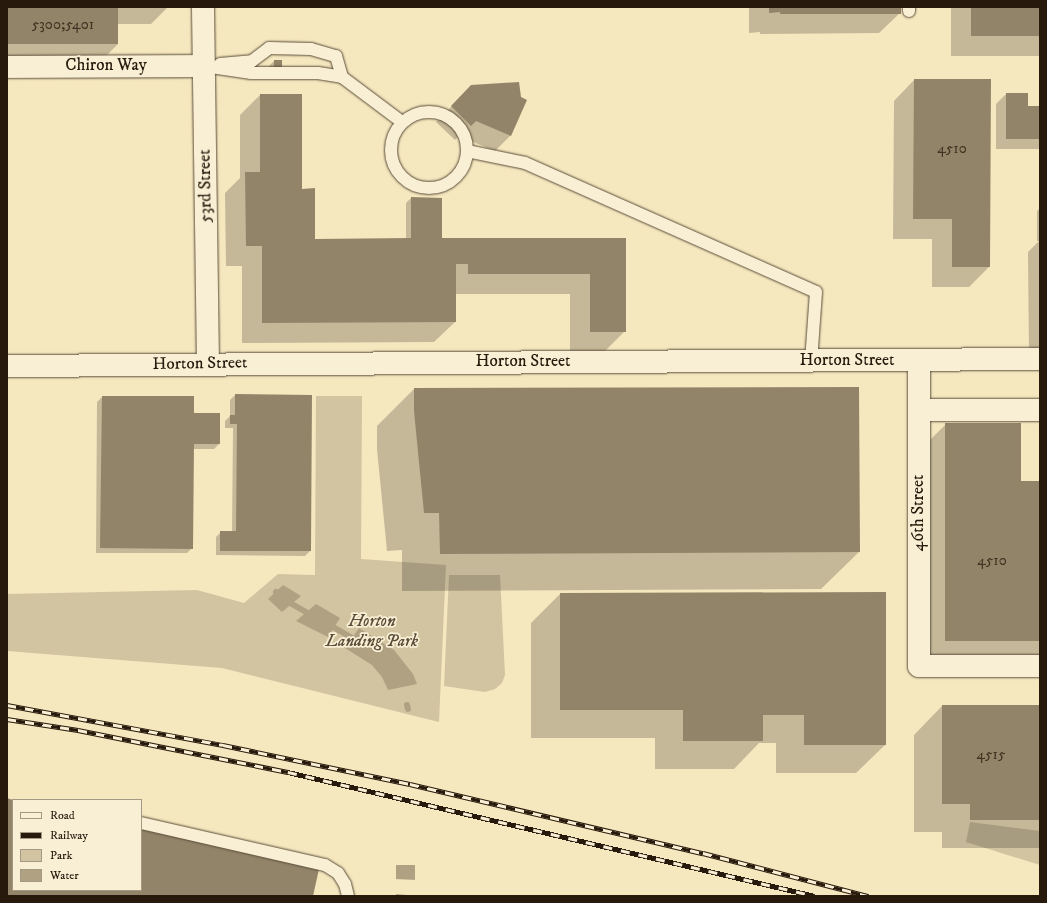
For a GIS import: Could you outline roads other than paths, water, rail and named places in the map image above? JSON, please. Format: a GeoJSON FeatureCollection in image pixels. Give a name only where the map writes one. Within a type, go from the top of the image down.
{"type":"FeatureCollection","features":[{"type":"Feature","properties":{"kind":"street","name":"53rd Street"},"geometry":{"type":"LineString","coordinates":[[203,7],[208,364]]}},
{"type":"Feature","properties":{"kind":"street","name":"Chiron Way"},"geometry":{"type":"LineString","coordinates":[[7,67],[204,66]]}},
{"type":"Feature","properties":{"kind":"street","name":"Horton Street"},"geometry":{"type":"LineString","coordinates":[[7,366],[1040,359]]}},
{"type":"Feature","properties":{"kind":"street","name":"46th Street"},"geometry":{"type":"LineString","coordinates":[[919,360],[919,666],[1040,666]]}},
{"type":"Feature","properties":{"kind":"street"},"geometry":{"type":"LineString","coordinates":[[919,410],[1040,410]]}},
{"type":"Feature","properties":{"kind":"lane"},"geometry":{"type":"LineString","coordinates":[[204,66],[252,61],[269,48],[311,48],[336,56],[342,77]]}},
{"type":"Feature","properties":{"kind":"lane"},"geometry":{"type":"LineString","coordinates":[[204,66],[251,73],[318,73],[342,77],[402,122]]}},
{"type":"Feature","properties":{"kind":"lane"},"geometry":{"type":"LineString","coordinates":[[430,111],[444,114],[457,123],[465,136],[467,150],[464,165],[455,178],[443,186],[428,188],[413,185],[401,176],[393,164],[390,149],[393,134],[402,122],[415,114],[430,111]]}},
{"type":"Feature","properties":{"kind":"lane"},"geometry":{"type":"LineString","coordinates":[[467,150],[524,163],[816,292],[811,361]]}},
{"type":"Feature","properties":{"kind":"lane"},"geometry":{"type":"LineString","coordinates":[[142,823],[325,865],[338,873],[345,884],[348,896]]}},
{"type":"Feature","properties":{"kind":"water"},"geometry":{"type":"Polygon","coordinates":[[[283,585],[301,596],[282,612],[268,599],[283,585]]]}},
{"type":"Feature","properties":{"kind":"water"},"geometry":{"type":"Polygon","coordinates":[[[316,604],[340,618],[328,637],[296,621],[316,604]]]}},
{"type":"Feature","properties":{"kind":"water"},"geometry":{"type":"Polygon","coordinates":[[[359,628],[394,650],[413,674],[417,684],[388,690],[382,677],[372,665],[345,648],[359,628]]]}},
{"type":"Feature","properties":{"kind":"water"},"geometry":{"type":"Polygon","coordinates":[[[396,865],[415,865],[415,896],[396,896],[396,865]]]}},
{"type":"Feature","properties":{"kind":"waterway"},"geometry":{"type":"LineString","coordinates":[[276,592],[292,604],[313,616]]}},
{"type":"Feature","properties":{"kind":"waterway"},"geometry":{"type":"LineString","coordinates":[[328,624],[358,641]]}},
{"type":"Feature","properties":{"kind":"waterway"},"geometry":{"type":"LineString","coordinates":[[407,705],[408,709]]}},
{"type":"Feature","properties":{"kind":"railway"},"geometry":{"type":"LineString","coordinates":[[7,705],[223,745],[410,784],[703,853],[868,896]]}},
{"type":"Feature","properties":{"kind":"railway"},"geometry":{"type":"LineString","coordinates":[[7,719],[78,730],[288,772],[815,896]]}},
{"type":"Feature","properties":{"kind":"park label","name":"Horton Landing Park"},"geometry":{"type":"Point","coordinates":[372,632]}}]}
